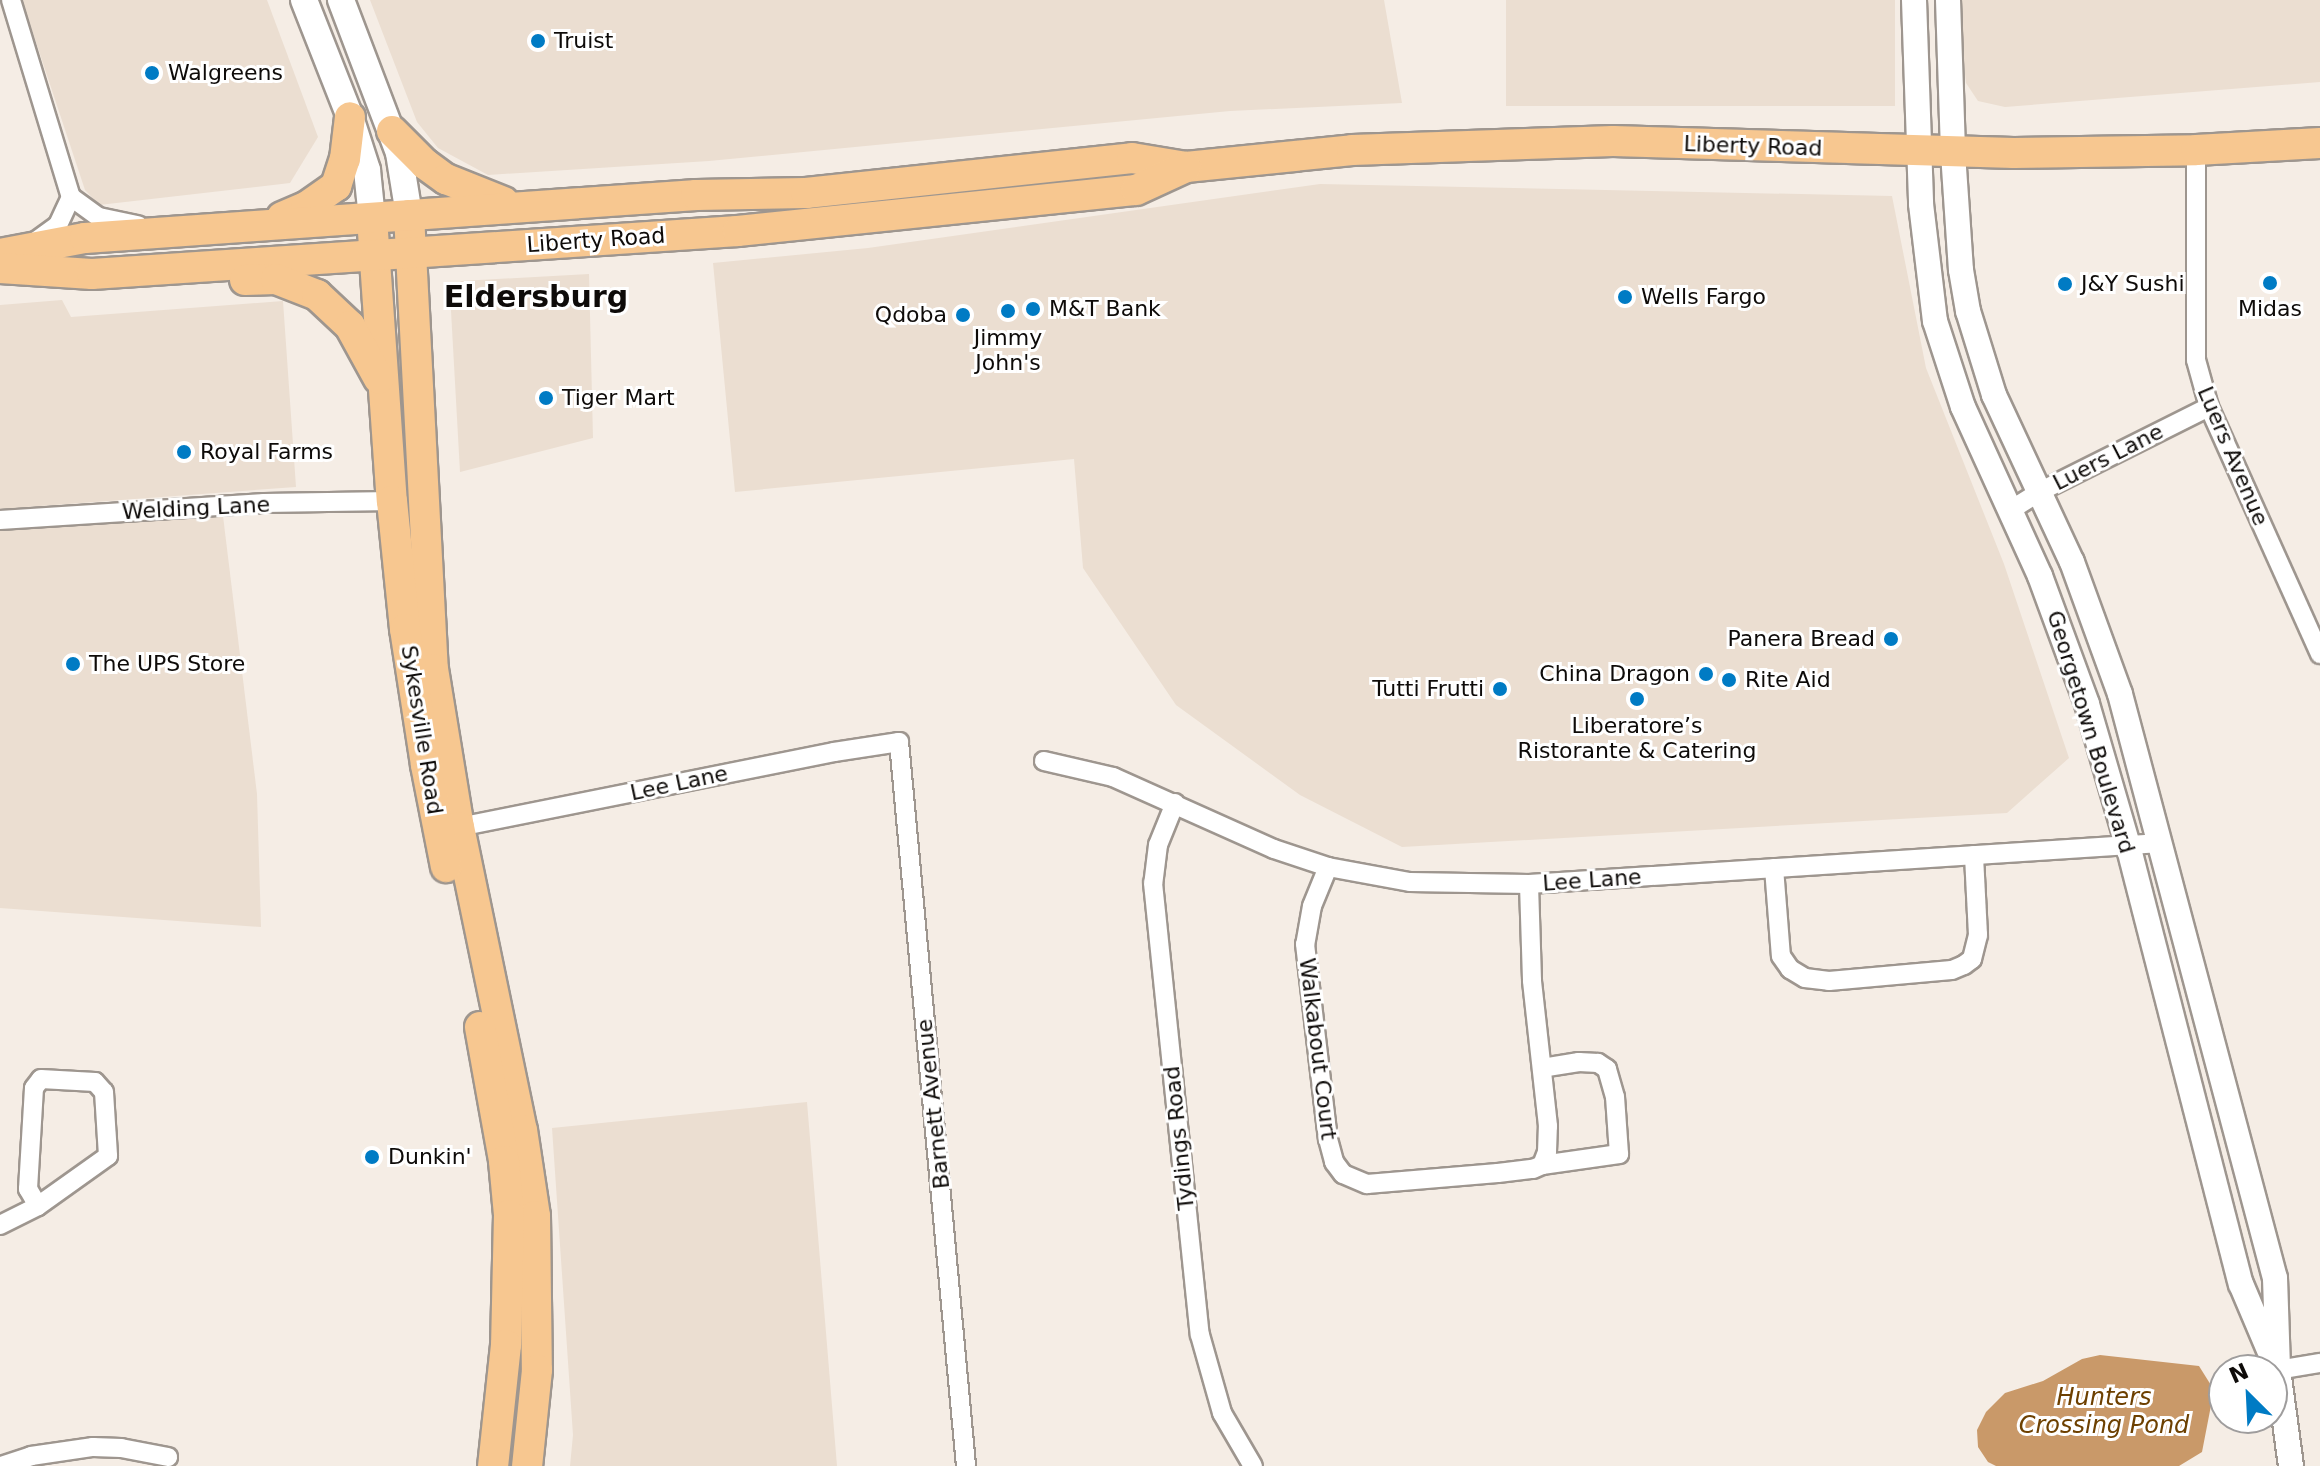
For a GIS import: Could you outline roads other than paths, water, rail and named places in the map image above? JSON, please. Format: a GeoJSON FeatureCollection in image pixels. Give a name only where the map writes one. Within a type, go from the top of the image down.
{"type":"FeatureCollection","features":[{"type":"Feature","properties":{"kind":"main road","name":"Sykesville Road"},"geometry":{"type":"LineString","coordinates":[[304,0],[350,117],[367,170],[392,501],[423,750],[486,1057],[508,1191],[509,1294],[493,1466]]}},
{"type":"Feature","properties":{"kind":"main road","name":"Sykesville Road"},"geometry":{"type":"LineString","coordinates":[[341,0],[404,170],[409,215],[430,636],[459,827],[520,1116],[535,1216],[537,1370],[527,1466]]}},
{"type":"Feature","properties":{"kind":"main road"},"geometry":{"type":"LineString","coordinates":[[259,226],[306,207],[336,186],[342,172],[350,117]]}},
{"type":"Feature","properties":{"kind":"main road"},"geometry":{"type":"LineString","coordinates":[[392,131],[425,164],[446,179],[468,190],[521,207]]}},
{"type":"Feature","properties":{"kind":"main road","name":"Liberty Road"},"geometry":{"type":"LineString","coordinates":[[0,254],[30,246],[159,232],[696,195],[806,193],[1132,158],[1186,167],[1352,150],[1613,141],[1919,153],[2196,150],[2320,143]]}},
{"type":"Feature","properties":{"kind":"main road","name":"Liberty Road"},"geometry":{"type":"LineString","coordinates":[[0,268],[92,274],[738,231],[1136,190],[1186,167]]}},
{"type":"Feature","properties":{"kind":"main road"},"geometry":{"type":"LineString","coordinates":[[165,270],[207,281],[276,279],[317,295],[350,326],[384,387]]}},
{"type":"Feature","properties":{"kind":"street"},"geometry":{"type":"LineString","coordinates":[[11,0],[71,197],[99,217],[159,232]]}},
{"type":"Feature","properties":{"kind":"street","name":"Georgetown Boulevard"},"geometry":{"type":"LineString","coordinates":[[1914,0],[1919,153],[1935,321],[1963,407],[2065,638],[2128,845],[2241,1284],[2271,1354]]}},
{"type":"Feature","properties":{"kind":"street","name":"Georgetown Boulevard"},"geometry":{"type":"LineString","coordinates":[[1948,0],[1961,270],[1975,337],[1994,395],[2102,641],[2161,843],[2275,1278],[2277,1354]]}},
{"type":"Feature","properties":{"kind":"street","name":"Luers Avenue"},"geometry":{"type":"LineString","coordinates":[[2196,150],[2196,360],[2209,407],[2320,654]]}},
{"type":"Feature","properties":{"kind":"street"},"geometry":{"type":"LineString","coordinates":[[30,246],[58,225],[71,197]]}},
{"type":"Feature","properties":{"kind":"street","name":"Luers Lane"},"geometry":{"type":"LineString","coordinates":[[2009,511],[2039,492],[2209,407]]}},
{"type":"Feature","properties":{"kind":"street","name":"Welding Lane"},"geometry":{"type":"LineString","coordinates":[[0,520],[250,504],[392,501]]}},
{"type":"Feature","properties":{"kind":"street","name":"Lee Lane"},"geometry":{"type":"LineString","coordinates":[[459,827],[834,752],[899,742]]}},
{"type":"Feature","properties":{"kind":"street","name":"Barnett Avenue"},"geometry":{"type":"LineString","coordinates":[[899,742],[966,1466]]}},
{"type":"Feature","properties":{"kind":"street","name":"Lee Lane"},"geometry":{"type":"LineString","coordinates":[[1044,761],[1113,777],[1274,849],[1328,867],[1410,882],[1529,884],[2161,843]]}},
{"type":"Feature","properties":{"kind":"street","name":"Tydings Road"},"geometry":{"type":"LineString","coordinates":[[1175,803],[1158,845],[1153,883],[1200,1335],[1222,1413],[1253,1466]]}},
{"type":"Feature","properties":{"kind":"street"},"geometry":{"type":"LineString","coordinates":[[1774,868],[1781,956],[1790,969],[1805,978],[1829,981],[1952,970],[1972,959],[1978,935],[1974,855]]}},
{"type":"Feature","properties":{"kind":"street","name":"Walkabout Court"},"geometry":{"type":"LineString","coordinates":[[1328,867],[1312,906],[1305,944],[1334,1162],[1343,1174],[1367,1184],[1533,1169],[1619,1154],[1615,1097],[1607,1069],[1598,1063],[1579,1062],[1542,1068]]}},
{"type":"Feature","properties":{"kind":"street"},"geometry":{"type":"LineString","coordinates":[[1529,884],[1532,980],[1548,1126],[1547,1152],[1542,1165]]}},
{"type":"Feature","properties":{"kind":"street"},"geometry":{"type":"LineString","coordinates":[[0,1225],[38,1206],[108,1156],[104,1092],[95,1082],[41,1079],[34,1088],[28,1189],[38,1206]]}},
{"type":"Feature","properties":{"kind":"street"},"geometry":{"type":"LineString","coordinates":[[2288,1368],[2320,1363]]}},
{"type":"Feature","properties":{"kind":"street","name":"Georgetown Boulevard"},"geometry":{"type":"LineString","coordinates":[[2287,1434],[2291,1466]]}},
{"type":"Feature","properties":{"kind":"street"},"geometry":{"type":"LineString","coordinates":[[1,1466],[31,1456],[93,1447],[121,1448],[168,1457]]}},
{"type":"Feature","properties":{"kind":"water","name":"Hunters Crossing Pond"},"geometry":{"type":"Polygon","coordinates":[[[2100,1355],[2199,1366],[2208,1380],[2208,1421],[2202,1452],[2179,1466],[1996,1466],[1988,1462],[1978,1447],[1977,1430],[1986,1412],[2005,1393],[2043,1381],[2082,1359],[2100,1355]]]}},
{"type":"Feature","properties":{"kind":"place","name":"Truist"},"geometry":{"type":"Point","coordinates":[538,41]}},
{"type":"Feature","properties":{"kind":"place","name":"Walgreens"},"geometry":{"type":"Point","coordinates":[152,73]}},
{"type":"Feature","properties":{"kind":"place","name":"Midas"},"geometry":{"type":"Point","coordinates":[2270,283]}},
{"type":"Feature","properties":{"kind":"place","name":"J&Y Sushi"},"geometry":{"type":"Point","coordinates":[2065,284]}},
{"type":"Feature","properties":{"kind":"place","name":"Wells Fargo"},"geometry":{"type":"Point","coordinates":[1625,297]}},
{"type":"Feature","properties":{"kind":"place","name":"M&T Bank"},"geometry":{"type":"Point","coordinates":[1033,309]}},
{"type":"Feature","properties":{"kind":"place","name":"Jimmy John's"},"geometry":{"type":"Point","coordinates":[1008,311]}},
{"type":"Feature","properties":{"kind":"place","name":"Qdoba"},"geometry":{"type":"Point","coordinates":[963,315]}},
{"type":"Feature","properties":{"kind":"place","name":"Tiger Mart"},"geometry":{"type":"Point","coordinates":[546,398]}},
{"type":"Feature","properties":{"kind":"place","name":"Royal Farms"},"geometry":{"type":"Point","coordinates":[184,452]}},
{"type":"Feature","properties":{"kind":"place","name":"Panera Bread"},"geometry":{"type":"Point","coordinates":[1891,639]}},
{"type":"Feature","properties":{"kind":"place","name":"The UPS Store"},"geometry":{"type":"Point","coordinates":[73,664]}},
{"type":"Feature","properties":{"kind":"place","name":"China Dragon"},"geometry":{"type":"Point","coordinates":[1706,674]}},
{"type":"Feature","properties":{"kind":"place","name":"Rite Aid"},"geometry":{"type":"Point","coordinates":[1729,680]}},
{"type":"Feature","properties":{"kind":"place","name":"Tutti Frutti"},"geometry":{"type":"Point","coordinates":[1500,689]}},
{"type":"Feature","properties":{"kind":"place","name":"Liberatore’s Ristorante & Catering"},"geometry":{"type":"Point","coordinates":[1637,699]}},
{"type":"Feature","properties":{"kind":"place","name":"Dunkin'"},"geometry":{"type":"Point","coordinates":[372,1157]}},
{"type":"Feature","properties":{"kind":"district","name":"Eldersburg"},"geometry":{"type":"Point","coordinates":[536,297]}}]}
